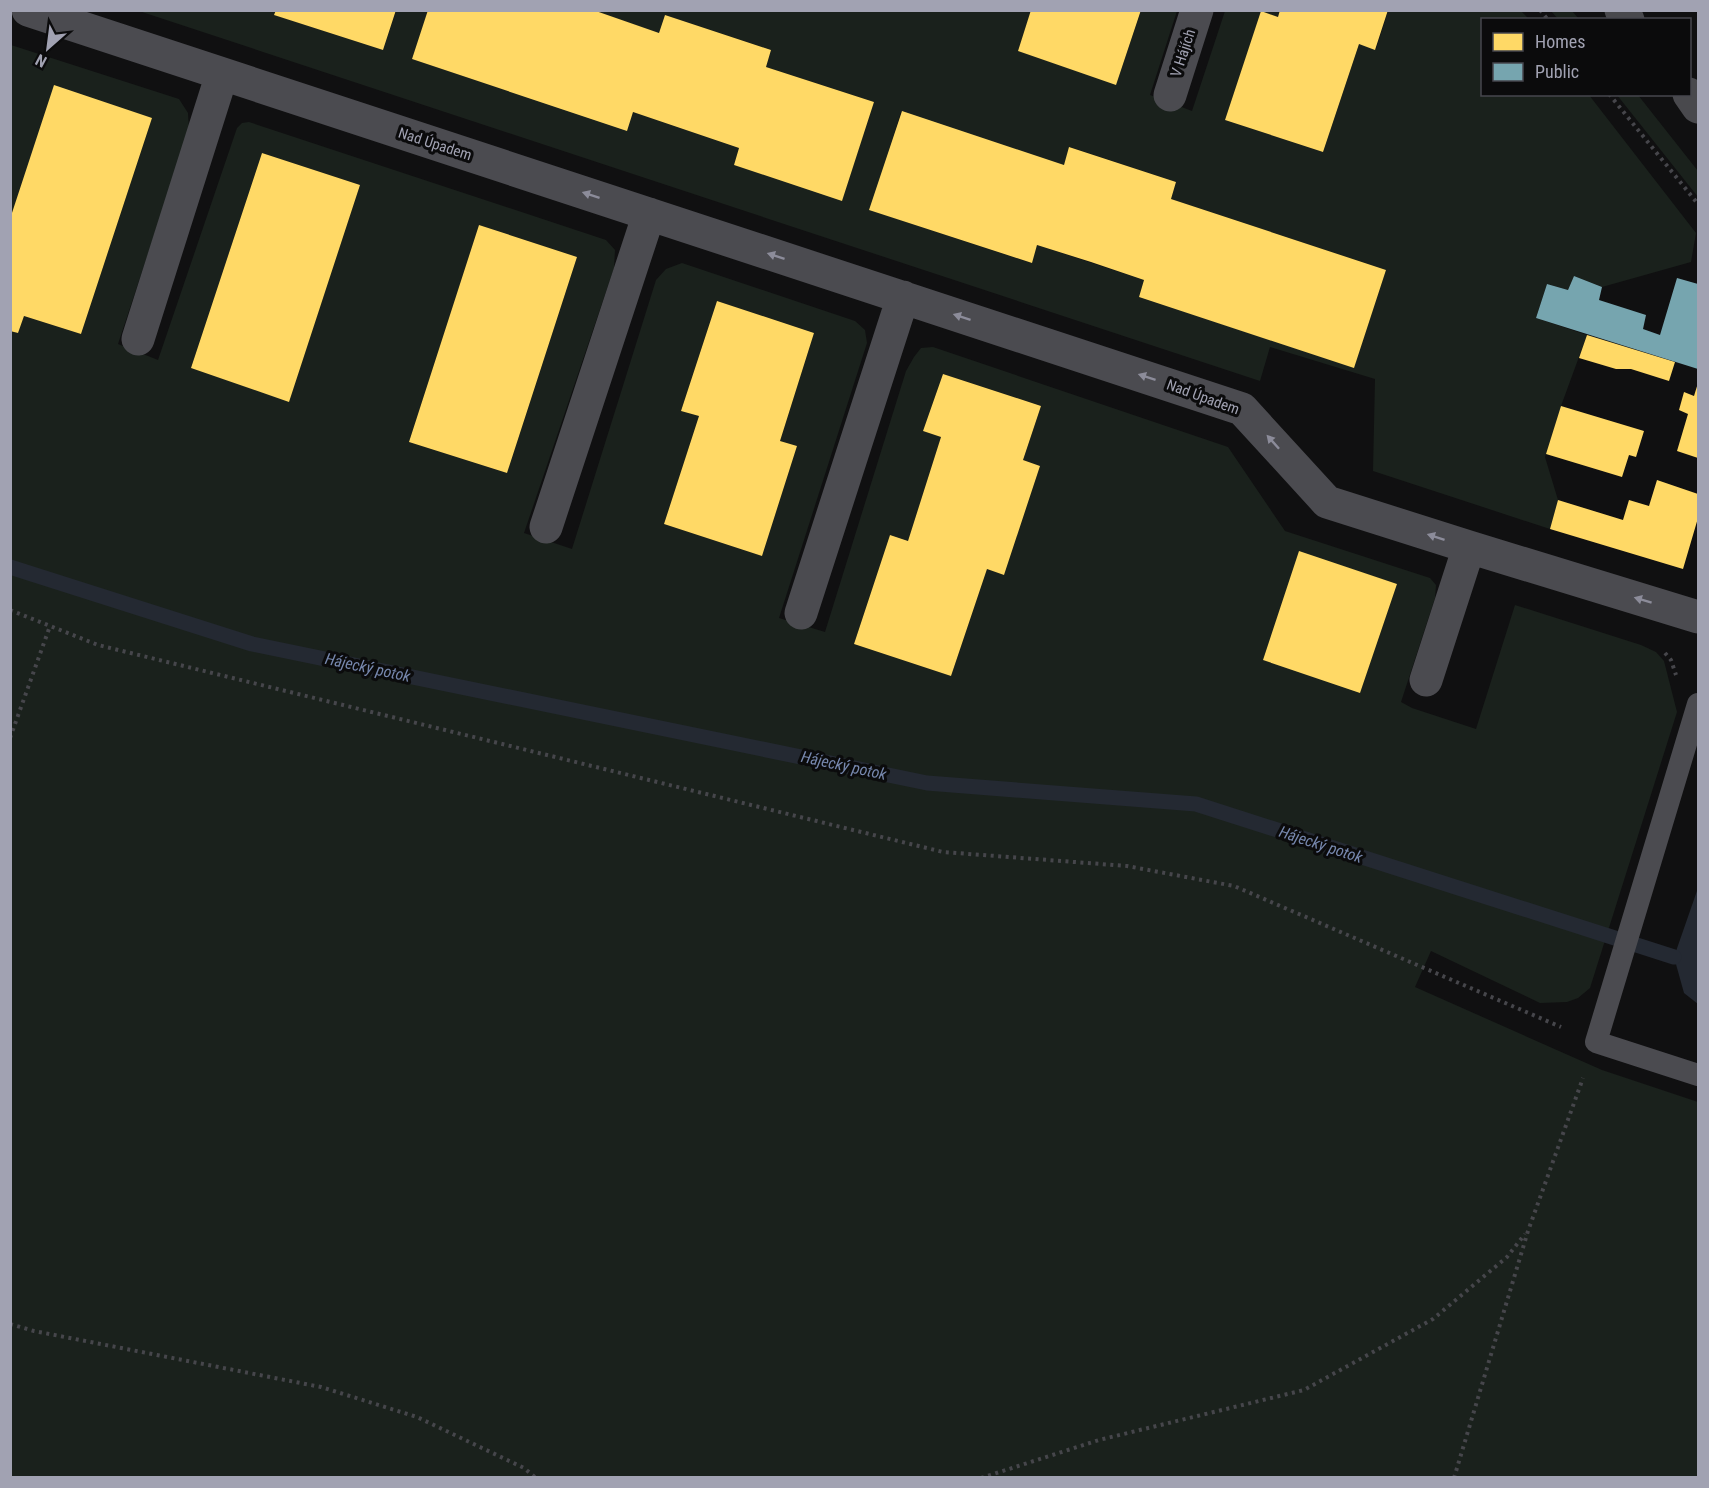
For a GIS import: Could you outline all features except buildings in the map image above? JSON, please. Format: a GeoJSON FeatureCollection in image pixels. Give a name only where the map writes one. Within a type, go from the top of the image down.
{"type":"FeatureCollection","features":[{"type":"Feature","properties":{"kind":"street","name":"Nad Úpadem"},"geometry":{"type":"LineString","coordinates":[[28,10],[1242,409],[1327,502],[1698,617]]}},
{"type":"Feature","properties":{"kind":"street","name":"V Hájích"},"geometry":{"type":"LineString","coordinates":[[1170,95],[1197,10]]}},
{"type":"Feature","properties":{"kind":"street"},"geometry":{"type":"LineString","coordinates":[[138,339],[222,74]]}},
{"type":"Feature","properties":{"kind":"street"},"geometry":{"type":"LineString","coordinates":[[546,527],[649,214]]}},
{"type":"Feature","properties":{"kind":"street"},"geometry":{"type":"LineString","coordinates":[[801,613],[903,297]]}},
{"type":"Feature","properties":{"kind":"street"},"geometry":{"type":"LineString","coordinates":[[1426,680],[1469,547]]}},
{"type":"Feature","properties":{"kind":"lane"},"geometry":{"type":"LineString","coordinates":[[1698,704],[1596,1042],[1698,1075]]}},
{"type":"Feature","properties":{"kind":"path"},"geometry":{"type":"LineString","coordinates":[[1611,96],[1698,204]]}},
{"type":"Feature","properties":{"kind":"path"},"geometry":{"type":"LineString","coordinates":[[10,610],[98,645],[943,852],[1127,866],[1234,886],[1596,1042],[1528,1231],[1454,1478]]}},
{"type":"Feature","properties":{"kind":"path"},"geometry":{"type":"LineString","coordinates":[[10,738],[50,626]]}},
{"type":"Feature","properties":{"kind":"path"},"geometry":{"type":"LineString","coordinates":[[981,1478],[1099,1440],[1304,1390],[1433,1319],[1507,1257],[1528,1231]]}},
{"type":"Feature","properties":{"kind":"path"},"geometry":{"type":"LineString","coordinates":[[10,1324],[33,1331],[321,1387],[417,1417],[524,1468],[536,1478]]}},
{"type":"Feature","properties":{"kind":"shaded area"},"geometry":{"type":"Polygon","coordinates":[[[139,11],[276,11],[275,15],[383,50],[396,11],[428,11],[412,59],[520,95],[633,112],[739,148],[734,165],[842,200],[874,102],[766,67],[771,50],[665,15],[659,33],[593,11],[1031,11],[1018,51],[1116,84],[1141,11],[1177,11],[1150,95],[1192,111],[1225,11],[1280,11],[1278,17],[1261,12],[1225,120],[1323,152],[1359,44],[1376,49],[1388,11],[1521,11],[1528,18],[1481,18],[1481,96],[1590,96],[1696,233],[1691,262],[1602,287],[1574,276],[1568,290],[1547,284],[1536,318],[1587,335],[1545,457],[1558,500],[1550,529],[1373,471],[1375,379],[1270,347],[1260,381],[139,11]],[[901,112],[870,210],[1031,263],[1037,245],[1144,280],[1139,297],[1354,367],[1386,270],[1171,199],[1176,182],[1070,147],[1064,165],[901,112]]]}},
{"type":"Feature","properties":{"kind":"shaded area"},"geometry":{"type":"Polygon","coordinates":[[[1551,11],[1572,11],[1578,18],[1557,18],[1551,11]]]}},
{"type":"Feature","properties":{"kind":"shaded area"},"geometry":{"type":"Polygon","coordinates":[[[11,45],[179,99],[188,113],[189,130],[118,344],[158,360],[237,128],[242,123],[249,122],[606,240],[615,250],[614,268],[524,533],[572,549],[656,280],[666,269],[682,263],[855,321],[865,330],[867,343],[779,618],[825,632],[906,371],[921,348],[933,347],[1228,447],[1285,531],[1430,578],[1436,585],[1435,598],[1401,702],[1412,708],[1476,729],[1515,605],[1641,645],[1656,652],[1664,661],[1677,712],[1590,988],[1578,998],[1567,1002],[1540,1003],[1431,951],[1415,987],[1602,1070],[1698,1102],[1698,1477],[11,1477],[11,331],[18,333],[24,316],[81,334],[152,118],[11,219],[11,45]],[[262,153],[191,368],[289,401],[360,185],[262,153]],[[479,225],[409,442],[507,473],[577,257],[479,225]],[[717,301],[681,411],[699,416],[664,524],[762,556],[797,446],[780,441],[814,333],[717,301]],[[943,374],[923,431],[941,437],[908,541],[890,535],[854,644],[951,676],[987,569],[1004,575],[1040,466],[1023,460],[1041,406],[943,374]],[[1299,552],[1264,660],[1360,692],[1397,584],[1299,552]]]}},
{"type":"Feature","properties":{"kind":"shaded area"},"geometry":{"type":"Polygon","coordinates":[[[1618,96],[1639,96],[1698,171],[1698,197],[1618,96]]]}},
{"type":"Feature","properties":{"kind":"shaded area"},"geometry":{"type":"Polygon","coordinates":[[[1698,888],[1698,1004],[1684,993],[1674,957],[1698,888]]]}},
{"type":"Feature","properties":{"kind":"waterway","name":"Hájecký potok"},"geometry":{"type":"LineString","coordinates":[[10,567],[252,644],[927,783],[1196,804],[1674,957]]}}]}
